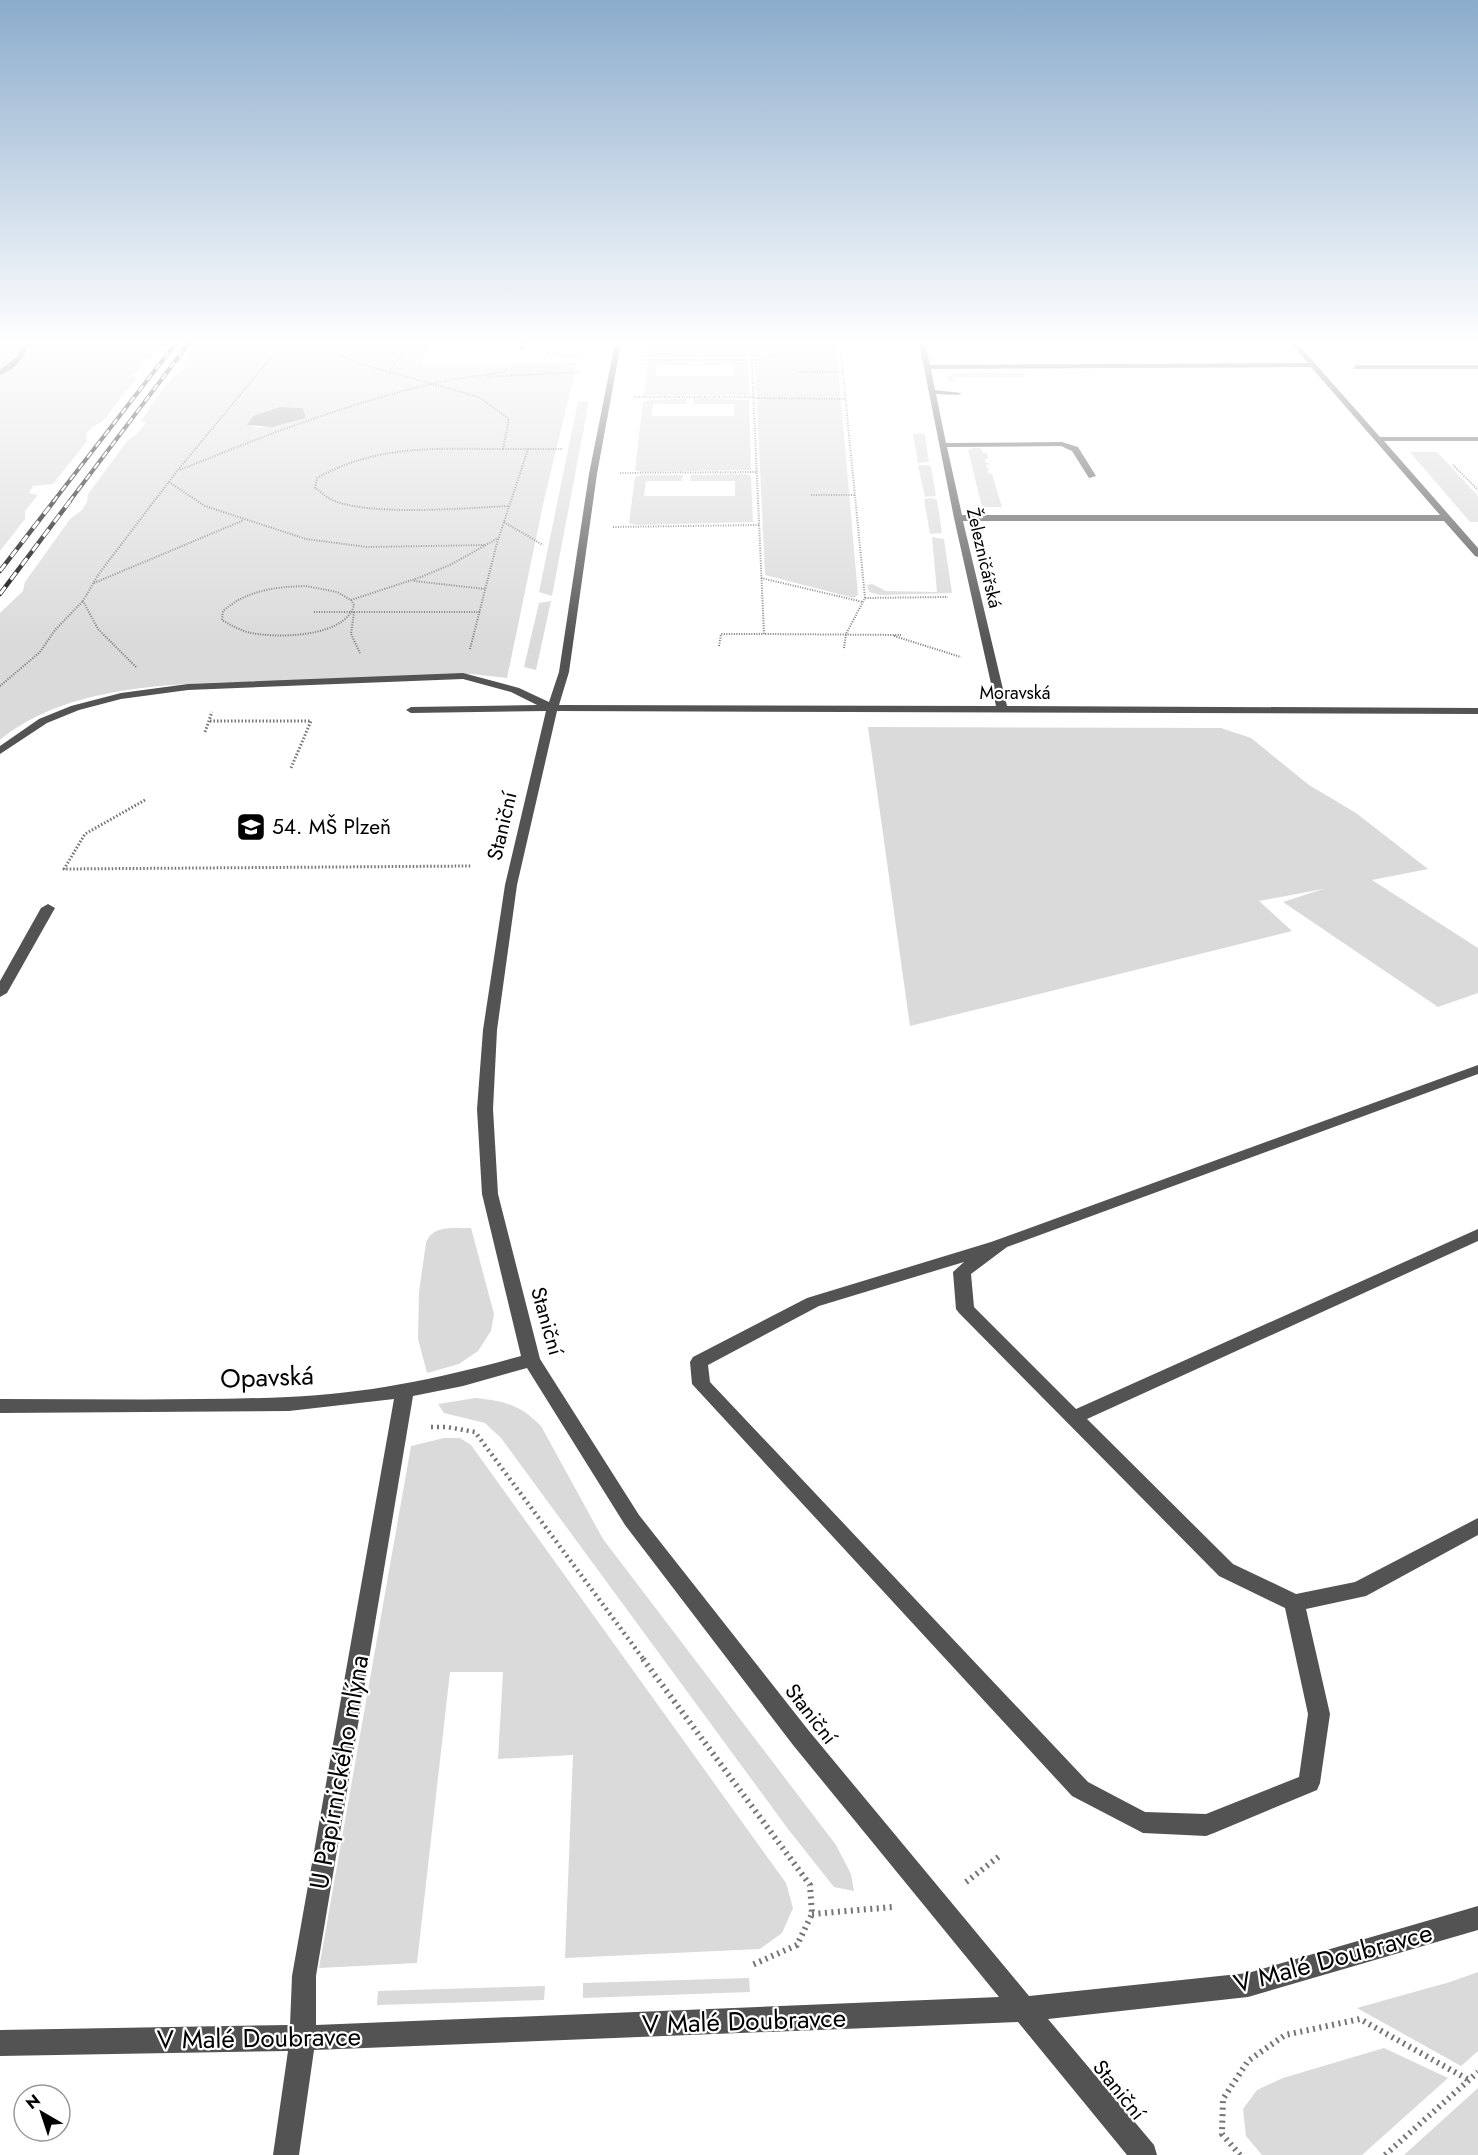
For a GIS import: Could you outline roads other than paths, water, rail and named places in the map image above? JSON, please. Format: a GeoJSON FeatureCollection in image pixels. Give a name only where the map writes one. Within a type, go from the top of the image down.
{"type":"FeatureCollection","features":[{"type":"Feature","properties":{"kind":"street","name":"Staniční"},"geometry":{"type":"LineString","coordinates":[[599,444],[564,672],[552,708],[511,885],[490,1030],[485,1109],[490,1194],[531,1360],[632,1520],[801,1738],[1144,2155]]}},
{"type":"Feature","properties":{"kind":"street"},"geometry":{"type":"LineString","coordinates":[[943,445],[1062,444],[1075,449],[1092,476]]}},
{"type":"Feature","properties":{"kind":"street"},"geometry":{"type":"LineString","coordinates":[[1381,444],[1478,554]]}},
{"type":"Feature","properties":{"kind":"street","name":"Železničářská"},"geometry":{"type":"LineString","coordinates":[[943,445],[975,597],[1002,709]]}},
{"type":"Feature","properties":{"kind":"street"},"geometry":{"type":"LineString","coordinates":[[958,518],[1308,521],[1445,518]]}},
{"type":"Feature","properties":{"kind":"street"},"geometry":{"type":"LineString","coordinates":[[0,750],[43,721],[75,708],[121,696],[188,687],[463,676],[515,690],[552,708]]}},
{"type":"Feature","properties":{"kind":"street","name":"Moravská"},"geometry":{"type":"LineString","coordinates":[[411,710],[552,708],[1478,711]]}},
{"type":"Feature","properties":{"kind":"street"},"geometry":{"type":"LineString","coordinates":[[0,993],[48,908]]}},
{"type":"Feature","properties":{"kind":"street"},"geometry":{"type":"LineString","coordinates":[[1294,1604],[1319,1714],[1309,1783],[1206,1825],[1143,1822],[1080,1789],[701,1384],[699,1362],[813,1302],[997,1246],[1478,1069]]}},
{"type":"Feature","properties":{"kind":"street"},"geometry":{"type":"LineString","coordinates":[[1075,1417],[1478,1234]]}},
{"type":"Feature","properties":{"kind":"street"},"geometry":{"type":"LineString","coordinates":[[997,1246],[962,1272],[965,1309],[1226,1570],[1294,1604],[1359,1590],[1478,1526]]}},
{"type":"Feature","properties":{"kind":"street","name":"Opavská"},"geometry":{"type":"LineString","coordinates":[[0,1406],[289,1404],[405,1391],[463,1379],[531,1360]]}},
{"type":"Feature","properties":{"kind":"street","name":"U Papírnického mlýna"},"geometry":{"type":"LineString","coordinates":[[286,2155],[303,2038],[304,1976],[405,1391]]}},
{"type":"Feature","properties":{"kind":"street","name":"V Malé Doubravce"},"geometry":{"type":"LineString","coordinates":[[0,2043],[303,2038],[1024,2009],[1248,1985],[1478,1918]]}},
{"type":"Feature","properties":{"kind":"railway"},"geometry":{"type":"LineString","coordinates":[[53,502],[98,444]]}},
{"type":"Feature","properties":{"kind":"railway"},"geometry":{"type":"LineString","coordinates":[[69,502],[113,444]]}},
{"type":"Feature","properties":{"kind":"railway"},"geometry":{"type":"LineString","coordinates":[[0,571],[54,501]]}},
{"type":"Feature","properties":{"kind":"railway"},"geometry":{"type":"LineString","coordinates":[[0,594],[70,501]]}},
{"type":"Feature","properties":{"kind":"place","name":"54. MŠ Plzeň"},"geometry":{"type":"Point","coordinates":[251,827]}}]}
